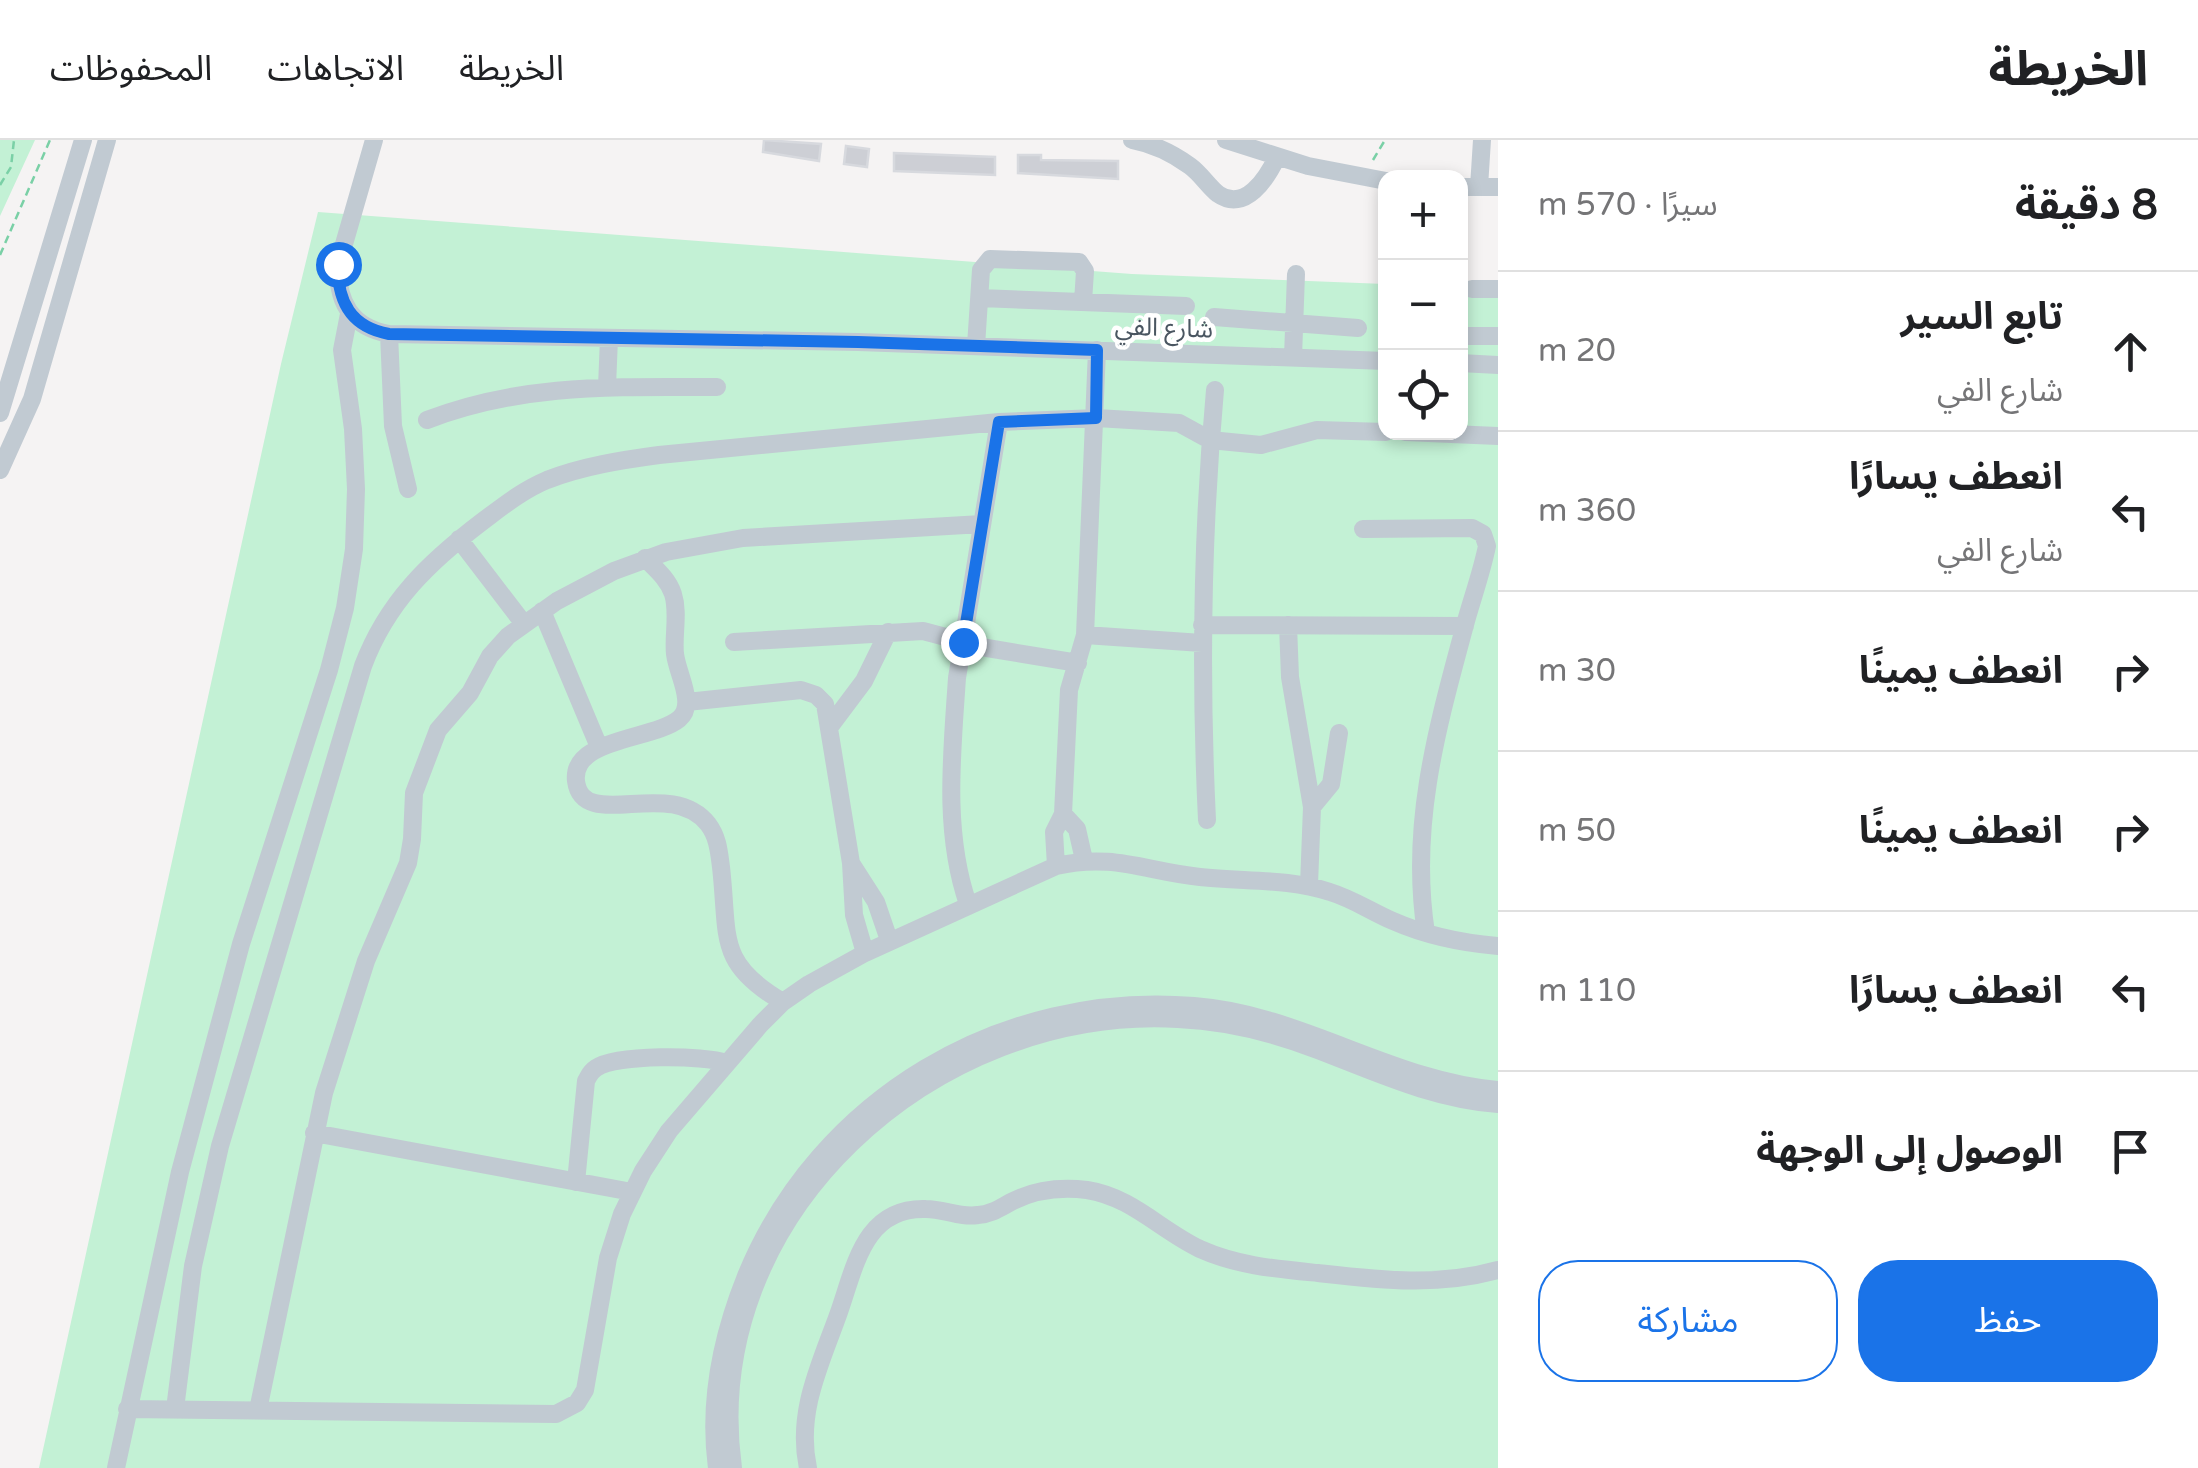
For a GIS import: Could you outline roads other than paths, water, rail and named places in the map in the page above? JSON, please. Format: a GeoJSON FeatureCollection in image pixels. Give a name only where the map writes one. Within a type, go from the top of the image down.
{"type":"FeatureCollection","features":[{"type":"Feature","properties":{"kind":"street"},"geometry":{"type":"LineString","coordinates":[[0,413],[83,140]]}},
{"type":"Feature","properties":{"kind":"street"},"geometry":{"type":"LineString","coordinates":[[0,470],[32,399],[107,140]]}},
{"type":"Feature","properties":{"kind":"street"},"geometry":{"type":"LineString","coordinates":[[116,1468],[180,1172],[241,944],[329,670],[345,608],[354,549],[356,489],[353,429],[342,350],[349,314],[340,298],[338,264],[374,140]]}},
{"type":"Feature","properties":{"kind":"street"},"geometry":{"type":"LineString","coordinates":[[1132,140],[1175,156],[1223,197],[1240,200],[1248,196],[1277,157]]}},
{"type":"Feature","properties":{"kind":"street"},"geometry":{"type":"LineString","coordinates":[[1226,140],[1258,152],[1378,180]]}},
{"type":"Feature","properties":{"kind":"street"},"geometry":{"type":"LineString","coordinates":[[1482,140],[1470,187],[1498,187]]}},
{"type":"Feature","properties":{"kind":"street"},"geometry":{"type":"LineString","coordinates":[[1248,196],[1258,152]]}},
{"type":"Feature","properties":{"kind":"street"},"geometry":{"type":"LineString","coordinates":[[976,346],[982,267],[990,260],[1077,262],[1085,268],[1083,302]]}},
{"type":"Feature","properties":{"kind":"street"},"geometry":{"type":"LineString","coordinates":[[1292,357],[1296,274]]}},
{"type":"Feature","properties":{"kind":"street"},"geometry":{"type":"LineString","coordinates":[[1472,289],[1498,289]]}},
{"type":"Feature","properties":{"kind":"street"},"geometry":{"type":"LineString","coordinates":[[980,298],[1186,306]]}},
{"type":"Feature","properties":{"kind":"street","name":"شارع الفي"},"geometry":{"type":"LineString","coordinates":[[349,314],[372,331],[389,334],[976,346],[1378,360]]}},
{"type":"Feature","properties":{"kind":"street"},"geometry":{"type":"LineString","coordinates":[[1214,317],[1358,328]]}},
{"type":"Feature","properties":{"kind":"street"},"geometry":{"type":"LineString","coordinates":[[389,334],[391,411],[408,488]]}},
{"type":"Feature","properties":{"kind":"street"},"geometry":{"type":"LineString","coordinates":[[1468,336],[1498,336]]}},
{"type":"Feature","properties":{"kind":"street"},"geometry":{"type":"LineString","coordinates":[[606,386],[609,338]]}},
{"type":"Feature","properties":{"kind":"street"},"geometry":{"type":"LineString","coordinates":[[1056,866],[1054,832],[1063,814],[1068,690],[1085,635],[1097,350]]}},
{"type":"Feature","properties":{"kind":"street"},"geometry":{"type":"LineString","coordinates":[[1468,363],[1498,365]]}},
{"type":"Feature","properties":{"kind":"street"},"geometry":{"type":"LineString","coordinates":[[427,420],[474,403],[522,392],[606,386],[716,387]]}},
{"type":"Feature","properties":{"kind":"street"},"geometry":{"type":"LineString","coordinates":[[1207,820],[1202,634],[1214,390]]}},
{"type":"Feature","properties":{"kind":"street"},"geometry":{"type":"LineString","coordinates":[[175,1409],[193,1266],[220,1146],[363,666],[396,600],[459,539],[538,484],[622,460],[999,422],[1096,418],[1186,424],[1210,440],[1261,444],[1317,430],[1378,432]]}},
{"type":"Feature","properties":{"kind":"street"},"geometry":{"type":"LineString","coordinates":[[968,904],[956,859],[952,804],[954,720],[999,422]]}},
{"type":"Feature","properties":{"kind":"street"},"geometry":{"type":"LineString","coordinates":[[1468,435],[1498,436]]}},
{"type":"Feature","properties":{"kind":"street"},"geometry":{"type":"LineString","coordinates":[[258,1410],[314,1133],[350,1004],[408,863],[414,793],[433,740],[470,693],[490,656],[542,611],[645,558],[742,538],[982,524]]}},
{"type":"Feature","properties":{"kind":"street"},"geometry":{"type":"LineString","coordinates":[[1362,528],[1472,528],[1483,534],[1486,552],[1441,712],[1423,804],[1420,882],[1426,933]]}},
{"type":"Feature","properties":{"kind":"street"},"geometry":{"type":"LineString","coordinates":[[459,539],[524,624]]}},
{"type":"Feature","properties":{"kind":"street"},"geometry":{"type":"LineString","coordinates":[[645,558],[666,579],[674,598],[676,660],[687,702],[678,720],[598,747],[586,755],[578,767],[576,782],[587,800],[604,807],[642,802],[674,804],[692,810],[706,822],[719,852],[730,954],[752,983],[783,1002]]}},
{"type":"Feature","properties":{"kind":"street"},"geometry":{"type":"LineString","coordinates":[[542,611],[598,747]]}},
{"type":"Feature","properties":{"kind":"street"},"geometry":{"type":"LineString","coordinates":[[1085,635],[1202,634],[1288,626],[1465,626]]}},
{"type":"Feature","properties":{"kind":"street"},"geometry":{"type":"LineString","coordinates":[[1288,626],[1292,690],[1312,807],[1309,886]]}},
{"type":"Feature","properties":{"kind":"street"},"geometry":{"type":"LineString","coordinates":[[734,642],[923,631],[1078,663]]}},
{"type":"Feature","properties":{"kind":"street"},"geometry":{"type":"LineString","coordinates":[[831,725],[864,681],[888,632]]}},
{"type":"Feature","properties":{"kind":"street"},"geometry":{"type":"LineString","coordinates":[[687,702],[806,690],[825,704],[852,863],[854,915],[865,952]]}},
{"type":"Feature","properties":{"kind":"street"},"geometry":{"type":"LineString","coordinates":[[1312,807],[1331,784],[1339,733]]}},
{"type":"Feature","properties":{"kind":"street"},"geometry":{"type":"LineString","coordinates":[[1063,814],[1077,829],[1084,860]]}},
{"type":"Feature","properties":{"kind":"street"},"geometry":{"type":"LineString","coordinates":[[127,1409],[556,1414],[571,1408],[585,1390],[608,1258],[632,1192],[670,1131],[726,1063],[783,1002],[865,952],[1056,866],[1111,860],[1198,877],[1309,886],[1426,933],[1498,946]]}},
{"type":"Feature","properties":{"kind":"street"},"geometry":{"type":"LineString","coordinates":[[852,863],[876,902],[889,940]]}},
{"type":"Feature","properties":{"kind":"street"},"geometry":{"type":"LineString","coordinates":[[717,1468],[713,1424],[718,1366],[739,1292],[771,1225],[807,1170],[842,1131],[905,1079],[949,1053],[1015,1027],[1055,1017],[1119,1006],[1190,1005],[1277,1022],[1417,1076],[1498,1090]]}},
{"type":"Feature","properties":{"kind":"street"},"geometry":{"type":"LineString","coordinates":[[733,1468],[730,1409],[738,1347],[763,1272],[788,1226],[819,1179],[859,1135],[905,1098],[970,1059],[1012,1041],[1067,1026],[1122,1019],[1179,1019],[1262,1032],[1412,1088],[1498,1104]]}},
{"type":"Feature","properties":{"kind":"street"},"geometry":{"type":"LineString","coordinates":[[576,1182],[586,1080],[595,1068],[610,1062],[682,1056],[726,1063]]}},
{"type":"Feature","properties":{"kind":"street"},"geometry":{"type":"LineString","coordinates":[[314,1133],[632,1192]]}},
{"type":"Feature","properties":{"kind":"street"},"geometry":{"type":"LineString","coordinates":[[808,1468],[804,1431],[809,1394],[860,1254],[872,1229],[909,1210],[972,1216],[992,1212],[1028,1194],[1090,1191],[1134,1206],[1194,1246],[1247,1264],[1400,1282],[1449,1281],[1498,1270]]}}]}
